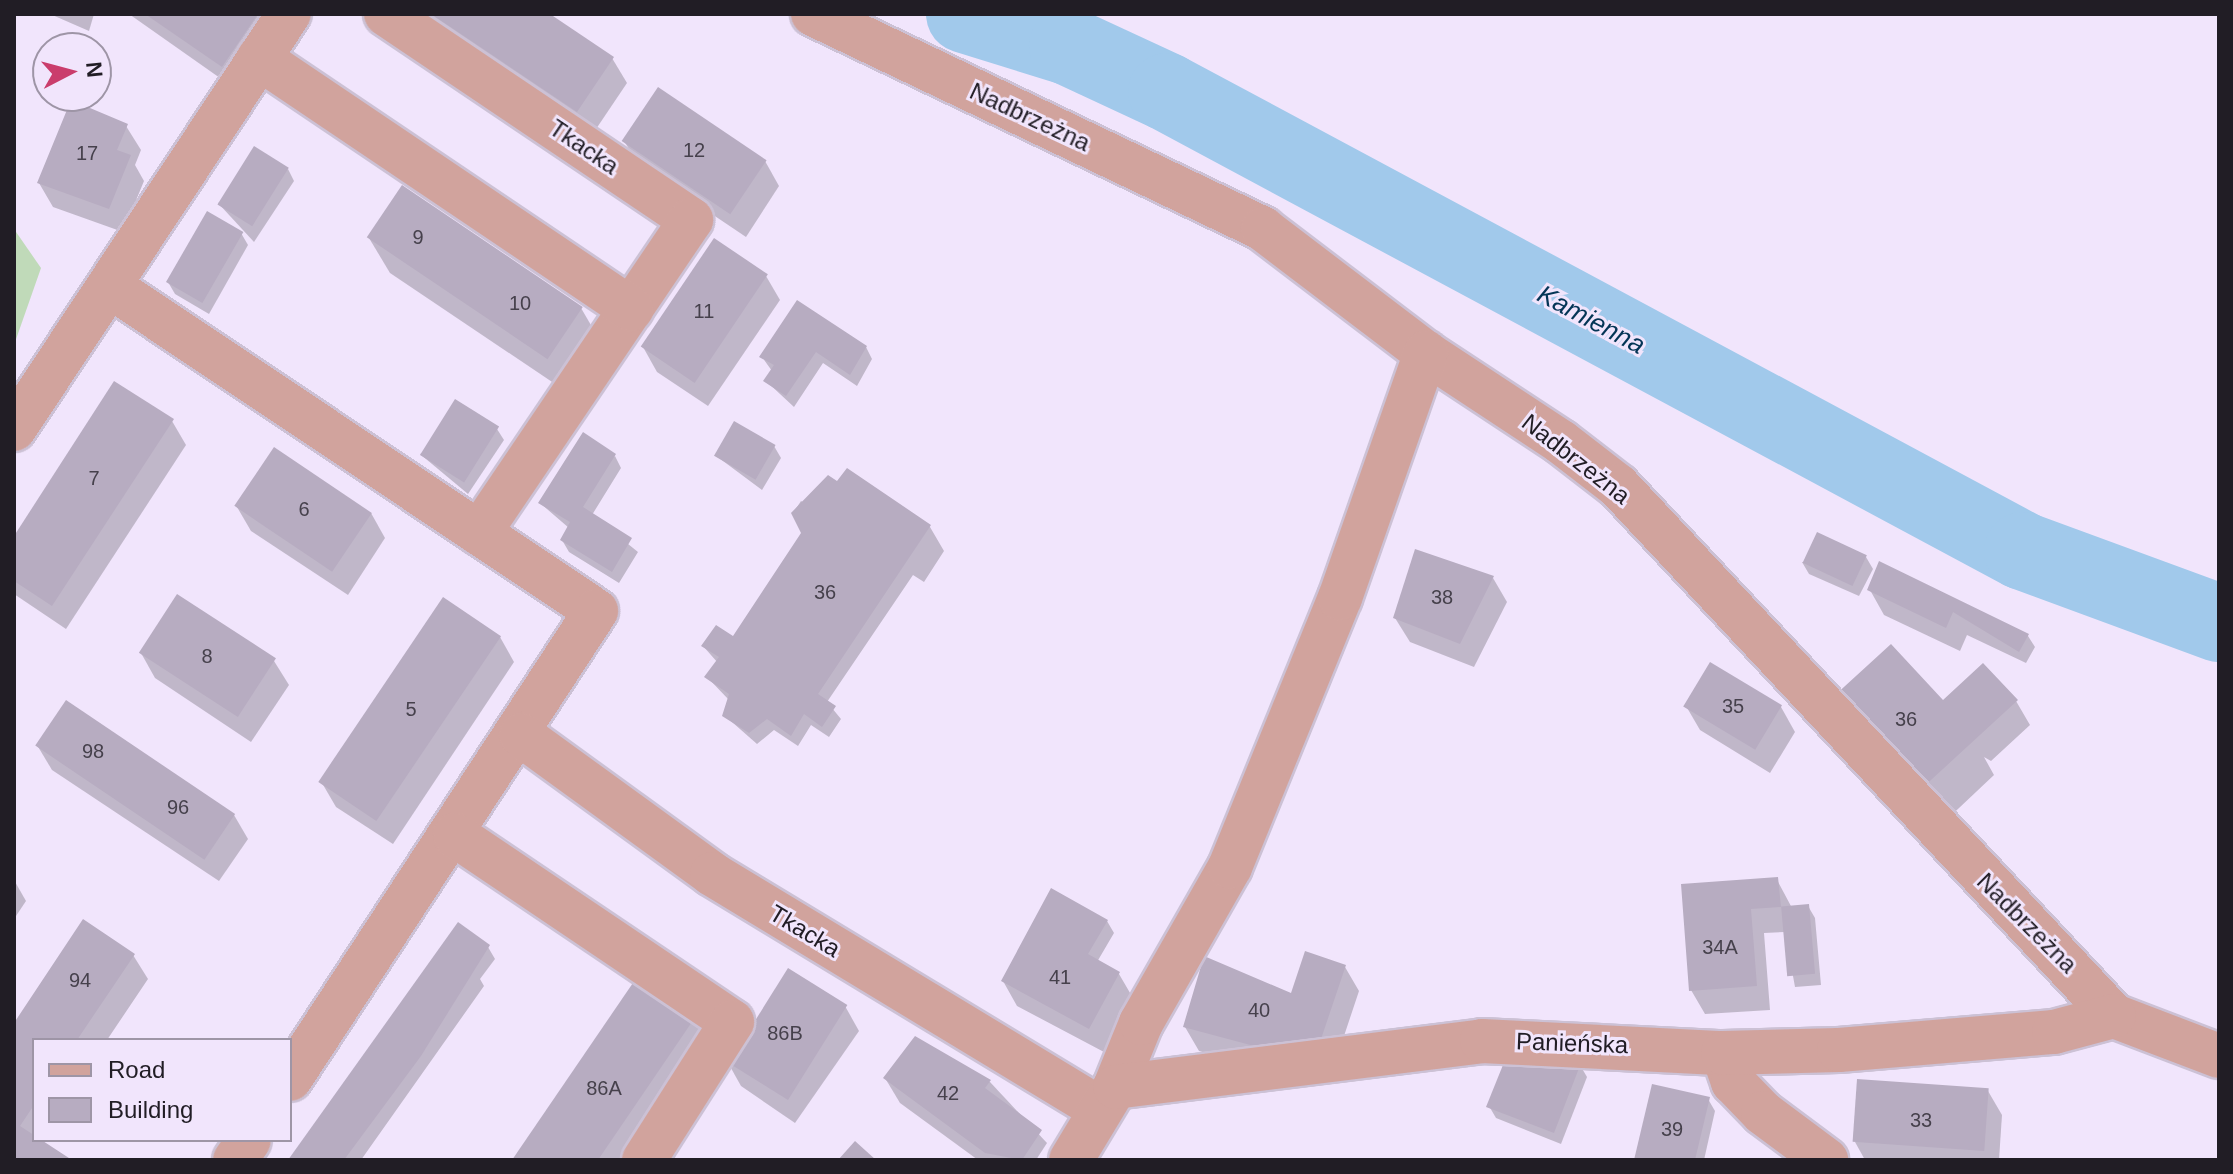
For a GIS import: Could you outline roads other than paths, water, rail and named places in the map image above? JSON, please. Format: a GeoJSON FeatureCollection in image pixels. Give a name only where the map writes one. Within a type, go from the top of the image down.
{"type":"FeatureCollection","features":[{"type":"Feature","properties":{"kind":"street"},"geometry":{"type":"LineString","coordinates":[[14,429],[111,287],[289,14]]}},
{"type":"Feature","properties":{"kind":"street","name":"Tkacka"},"geometry":{"type":"LineString","coordinates":[[386,14],[691,220],[479,533]]}},
{"type":"Feature","properties":{"kind":"street","name":"Nadbrzeżna"},"geometry":{"type":"LineString","coordinates":[[813,14],[1263,229],[1426,353],[1618,486],[2114,1016],[2219,1056]]}},
{"type":"Feature","properties":{"kind":"street"},"geometry":{"type":"LineString","coordinates":[[259,58],[631,309]]}},
{"type":"Feature","properties":{"kind":"street"},"geometry":{"type":"LineString","coordinates":[[111,287],[596,611],[521,735],[292,1076]]}},
{"type":"Feature","properties":{"kind":"street"},"geometry":{"type":"LineString","coordinates":[[1071,1160],[1107,1098],[1141,1023],[1230,867],[1340,598],[1426,353]]}},
{"type":"Feature","properties":{"kind":"street","name":"Tkacka"},"geometry":{"type":"LineString","coordinates":[[521,735],[712,874],[1107,1098]]}},
{"type":"Feature","properties":{"kind":"street"},"geometry":{"type":"LineString","coordinates":[[455,835],[732,1022],[644,1160]]}},
{"type":"Feature","properties":{"kind":"street","name":"Panieńska"},"geometry":{"type":"LineString","coordinates":[[1107,1098],[1482,1041],[1723,1053],[2054,1032],[2114,1016]]}},
{"type":"Feature","properties":{"kind":"street"},"geometry":{"type":"LineString","coordinates":[[1723,1053],[1733,1082],[1753,1103],[1826,1160]]}},
{"type":"Feature","properties":{"kind":"street"},"geometry":{"type":"LineString","coordinates":[[235,1160],[248,1142]]}},
{"type":"Feature","properties":{"kind":"waterway","name":"Kamienna"},"geometry":{"type":"LineString","coordinates":[[965,14],[1068,46],[1167,92],[2023,551],[2219,623]]}}]}
